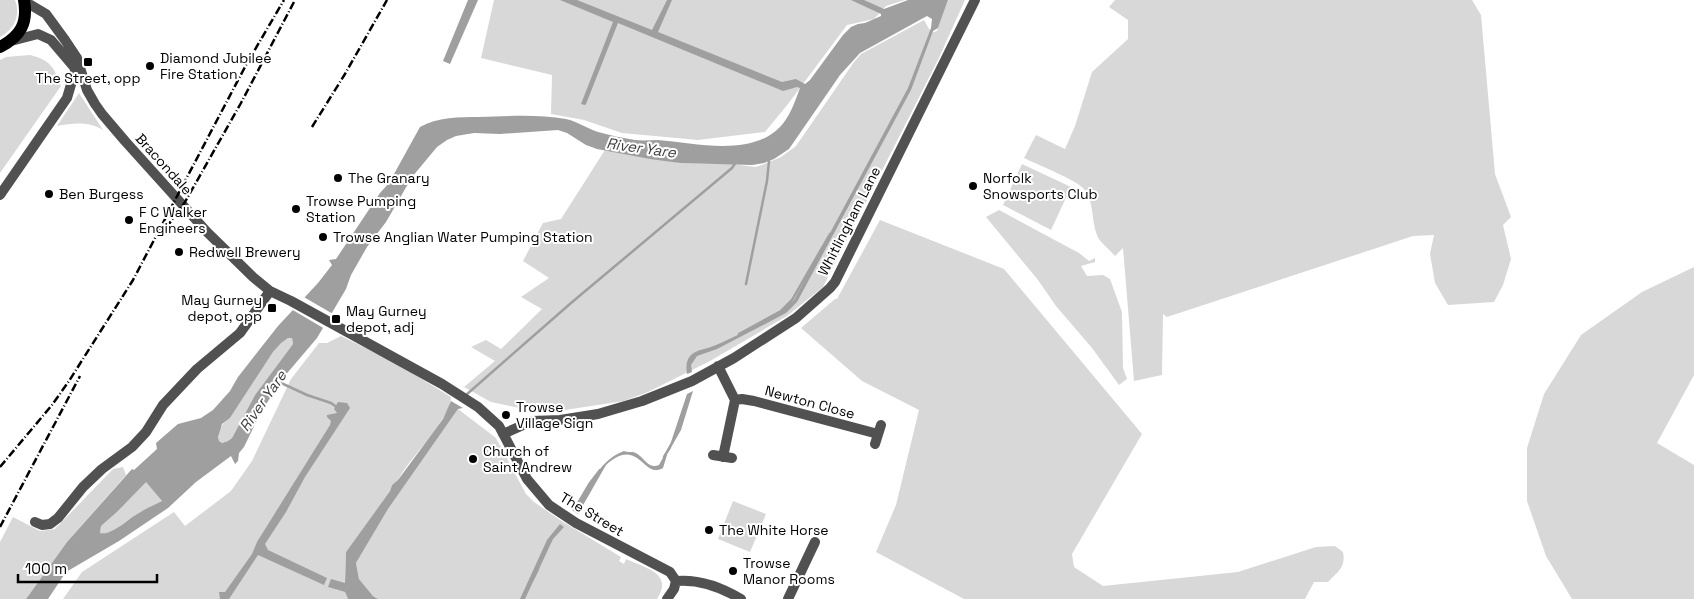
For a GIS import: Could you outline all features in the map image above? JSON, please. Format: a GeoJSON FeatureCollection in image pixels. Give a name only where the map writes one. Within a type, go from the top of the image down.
{"type":"FeatureCollection","features":[{"type":"Feature","properties":{"kind":"main road"},"geometry":{"type":"LineString","coordinates":[[5,44],[20,32],[26,12],[24,0]]}},
{"type":"Feature","properties":{"kind":"street","name":"Bracondale"},"geometry":{"type":"LineString","coordinates":[[24,0],[46,14],[77,58],[79,73]]}},
{"type":"Feature","properties":{"kind":"street","name":"Whitlingham Lane"},"geometry":{"type":"LineString","coordinates":[[503,434],[532,421],[560,420],[598,414],[642,401],[689,382],[796,318],[830,288],[835,282],[975,0]]}},
{"type":"Feature","properties":{"kind":"street","name":"Bracondale"},"geometry":{"type":"LineString","coordinates":[[5,44],[38,34],[52,40],[79,73],[102,114],[207,232],[253,278],[270,291],[337,326]]}},
{"type":"Feature","properties":{"kind":"street"},"geometry":{"type":"LineString","coordinates":[[0,195],[67,98],[79,73]]}},
{"type":"Feature","properties":{"kind":"street"},"geometry":{"type":"LineString","coordinates":[[35,522],[42,525],[50,524],[58,518],[83,487],[102,469],[132,447],[146,432],[164,405],[197,369],[240,333],[270,291]]}},
{"type":"Feature","properties":{"kind":"street","name":"The Street"},"geometry":{"type":"LineString","coordinates":[[337,326],[478,406],[492,418],[503,434],[527,479],[544,499],[560,513],[668,571],[674,576],[676,581]]}},
{"type":"Feature","properties":{"kind":"street"},"geometry":{"type":"LineString","coordinates":[[713,454],[728,457],[732,410],[735,400],[718,366]]}},
{"type":"Feature","properties":{"kind":"street","name":"Newton Close"},"geometry":{"type":"LineString","coordinates":[[735,400],[754,401],[878,434]]}},
{"type":"Feature","properties":{"kind":"street"},"geometry":{"type":"LineString","coordinates":[[788,599],[815,542]]}},
{"type":"Feature","properties":{"kind":"street"},"geometry":{"type":"LineString","coordinates":[[667,599],[674,589],[676,581],[690,580],[705,582],[742,599]]}},
{"type":"Feature","properties":{"kind":"shaded area"},"geometry":{"type":"Polygon","coordinates":[[[0,0],[15,0],[17,17],[9,30],[0,37],[0,0]]]}},
{"type":"Feature","properties":{"kind":"shaded area"},"geometry":{"type":"Polygon","coordinates":[[[494,0],[905,0],[886,6],[874,19],[847,25],[765,132],[698,140],[622,133],[584,120],[551,114],[552,75],[481,58],[494,0]]]}},
{"type":"Feature","properties":{"kind":"shaded area"},"geometry":{"type":"Polygon","coordinates":[[[948,0],[965,0],[938,60],[823,287],[787,316],[710,361],[648,392],[624,401],[538,412],[491,402],[464,387],[495,361],[471,347],[486,340],[501,349],[542,309],[521,297],[549,278],[523,261],[543,223],[561,219],[605,150],[680,163],[732,164],[756,167],[781,157],[796,146],[861,54],[924,20],[929,29],[934,32],[937,31],[948,0]]]}},
{"type":"Feature","properties":{"kind":"shaded area"},"geometry":{"type":"Polygon","coordinates":[[[1115,0],[1472,0],[1481,15],[1495,174],[1511,217],[1503,225],[1511,259],[1503,285],[1494,302],[1448,305],[1435,283],[1430,254],[1434,235],[1413,236],[1167,317],[1163,314],[1162,375],[1134,381],[1123,248],[1115,256],[1099,239],[1096,233],[1090,200],[1083,188],[1024,158],[1036,135],[1065,149],[1075,126],[1092,72],[1128,39],[1128,20],[1109,7],[1115,0]]]}},
{"type":"Feature","properties":{"kind":"shaded area"},"geometry":{"type":"Polygon","coordinates":[[[30,55],[43,59],[51,66],[61,86],[0,173],[0,60],[6,57],[30,55]]]}},
{"type":"Feature","properties":{"kind":"shaded area"},"geometry":{"type":"Polygon","coordinates":[[[79,93],[103,130],[87,124],[57,126],[79,93]]]}},
{"type":"Feature","properties":{"kind":"shaded area"},"geometry":{"type":"Polygon","coordinates":[[[1022,164],[1071,187],[1051,230],[1003,205],[1022,164]]]}},
{"type":"Feature","properties":{"kind":"shaded area"},"geometry":{"type":"Polygon","coordinates":[[[999,210],[1079,253],[1089,261],[1095,258],[1095,262],[1081,266],[1087,276],[1103,275],[1110,279],[1122,312],[1123,368],[1127,379],[1119,385],[1092,348],[1056,306],[1038,280],[986,217],[999,210]]]}},
{"type":"Feature","properties":{"kind":"shaded area"},"geometry":{"type":"Polygon","coordinates":[[[880,220],[1004,269],[1142,434],[1072,554],[1074,567],[1103,586],[1238,572],[1316,547],[1335,546],[1343,552],[1344,557],[1340,569],[1328,582],[1314,582],[1305,599],[964,599],[876,552],[896,505],[919,410],[862,381],[801,328],[837,299],[880,220]]]}},
{"type":"Feature","properties":{"kind":"shaded area"},"geometry":{"type":"Polygon","coordinates":[[[1694,267],[1694,375],[1657,443],[1694,465],[1694,599],[1572,599],[1546,556],[1527,501],[1527,448],[1544,394],[1581,335],[1642,292],[1694,267]]]}},
{"type":"Feature","properties":{"kind":"shaded area"},"geometry":{"type":"Polygon","coordinates":[[[341,336],[394,362],[451,397],[449,406],[437,427],[398,480],[392,485],[390,491],[346,552],[345,584],[329,587],[345,592],[348,599],[63,599],[82,572],[174,512],[185,526],[231,491],[252,461],[291,379],[319,343],[327,343],[341,336]]]}},
{"type":"Feature","properties":{"kind":"shaded area"},"geometry":{"type":"Polygon","coordinates":[[[288,338],[292,338],[293,344],[255,395],[232,438],[222,443],[218,438],[220,428],[230,418],[273,352],[280,343],[288,338]]]}},
{"type":"Feature","properties":{"kind":"shaded area"},"geometry":{"type":"Polygon","coordinates":[[[458,409],[496,438],[526,494],[534,502],[621,557],[619,561],[624,564],[626,559],[649,569],[660,577],[662,583],[657,599],[378,599],[373,596],[359,579],[356,563],[388,509],[458,409]]]}},
{"type":"Feature","properties":{"kind":"shaded area"},"geometry":{"type":"Polygon","coordinates":[[[123,467],[126,475],[67,542],[26,599],[0,599],[0,542],[13,517],[40,531],[55,529],[113,469],[123,467]]]}},
{"type":"Feature","properties":{"kind":"shaded area"},"geometry":{"type":"Polygon","coordinates":[[[146,481],[162,501],[110,532],[100,533],[101,526],[146,481]]]}},
{"type":"Feature","properties":{"kind":"shaded area"},"geometry":{"type":"Polygon","coordinates":[[[733,501],[766,514],[750,552],[718,539],[733,501]]]}},
{"type":"Feature","properties":{"kind":"water"},"geometry":{"type":"Polygon","coordinates":[[[468,0],[478,0],[450,64],[443,61],[468,0]]]}},
{"type":"Feature","properties":{"kind":"water","name":"River Yare"},"geometry":{"type":"Polygon","coordinates":[[[560,0],[577,0],[652,30],[667,0],[672,0],[658,32],[782,82],[796,79],[805,84],[851,27],[881,16],[881,14],[851,0],[864,0],[884,9],[908,0],[948,0],[938,28],[933,31],[911,90],[797,302],[786,313],[717,349],[697,356],[691,365],[692,372],[687,374],[687,362],[693,354],[746,331],[777,313],[794,300],[908,88],[931,28],[932,19],[927,16],[860,53],[840,75],[789,149],[764,163],[752,165],[680,163],[650,159],[597,149],[558,130],[500,134],[474,133],[456,136],[447,140],[437,147],[412,177],[386,222],[367,247],[351,275],[346,289],[317,338],[283,378],[261,412],[244,447],[239,453],[238,461],[235,464],[231,456],[196,482],[168,508],[119,541],[66,572],[48,599],[26,599],[67,542],[132,469],[134,470],[157,449],[156,443],[178,424],[201,418],[213,410],[230,391],[238,377],[278,326],[332,265],[329,260],[336,259],[380,193],[389,183],[420,127],[441,119],[545,116],[566,119],[597,132],[635,140],[733,146],[761,140],[778,129],[790,113],[800,88],[797,87],[783,91],[618,23],[586,104],[581,104],[613,22],[560,0]],[[288,338],[273,352],[230,418],[222,424],[218,437],[222,443],[232,438],[255,395],[293,344],[292,338],[288,338]],[[146,482],[101,526],[100,533],[110,532],[135,515],[162,501],[146,482]]]}},
{"type":"Feature","properties":{"kind":"water"},"geometry":{"type":"Polygon","coordinates":[[[693,391],[681,430],[669,451],[667,450],[687,394],[693,391]]]}},
{"type":"Feature","properties":{"kind":"water"},"geometry":{"type":"Polygon","coordinates":[[[451,401],[463,408],[458,409],[388,509],[356,563],[359,579],[373,596],[378,599],[348,599],[345,592],[328,587],[331,579],[345,583],[346,552],[390,491],[392,485],[398,480],[443,419],[451,401]]]}},
{"type":"Feature","properties":{"kind":"water"},"geometry":{"type":"Polygon","coordinates":[[[338,402],[347,403],[350,408],[305,477],[286,512],[265,544],[268,550],[327,578],[324,585],[258,555],[229,599],[220,599],[219,592],[225,592],[252,554],[257,542],[330,425],[331,421],[327,415],[337,413],[334,409],[338,402]]]}},
{"type":"Feature","properties":{"kind":"water"},"geometry":{"type":"Polygon","coordinates":[[[624,451],[637,454],[651,466],[659,465],[665,454],[667,455],[663,468],[656,470],[633,456],[626,454],[617,457],[606,465],[578,514],[572,510],[606,462],[624,451]]]}},
{"type":"Feature","properties":{"kind":"water"},"geometry":{"type":"Polygon","coordinates":[[[560,524],[564,527],[553,539],[525,599],[520,599],[547,540],[560,524]]]}},
{"type":"Feature","properties":{"kind":"pier"},"geometry":{"type":"Polygon","coordinates":[[[302,296],[333,314],[325,329],[291,309],[302,296]]]}},
{"type":"Feature","properties":{"kind":"waterway"},"geometry":{"type":"LineString","coordinates":[[746,284],[767,181],[769,161]]}},
{"type":"Feature","properties":{"kind":"waterway"},"geometry":{"type":"LineString","coordinates":[[466,395],[571,303],[732,168],[736,162]]}},
{"type":"Feature","properties":{"kind":"waterway"},"geometry":{"type":"LineString","coordinates":[[739,334],[781,311],[792,300],[830,234]]}},
{"type":"Feature","properties":{"kind":"waterway","name":"River Yare"},"geometry":{"type":"LineString","coordinates":[[279,382],[307,395],[331,403],[338,408]]}},
{"type":"Feature","properties":{"kind":"waterway"},"geometry":{"type":"LineString","coordinates":[[664,457],[670,447]]}},
{"type":"Feature","properties":{"kind":"waterway"},"geometry":{"type":"LineString","coordinates":[[577,505],[600,470]]}},
{"type":"Feature","properties":{"kind":"waterway"},"geometry":{"type":"LineString","coordinates":[[532,581],[538,569]]}},
{"type":"Feature","properties":{"kind":"railway"},"geometry":{"type":"LineString","coordinates":[[0,467],[52,405],[133,280],[246,65],[284,0]]}},
{"type":"Feature","properties":{"kind":"railway"},"geometry":{"type":"LineString","coordinates":[[166,228],[185,202],[241,103],[295,0]]}},
{"type":"Feature","properties":{"kind":"railway"},"geometry":{"type":"LineString","coordinates":[[312,127],[387,0]]}},
{"type":"Feature","properties":{"kind":"railway"},"geometry":{"type":"LineString","coordinates":[[0,527],[80,376]]}},
{"type":"Feature","properties":{"kind":"place","name":"The Street, opp"},"geometry":{"type":"Point","coordinates":[88,62]}},
{"type":"Feature","properties":{"kind":"place","name":"Diamond Jubilee Fire Station"},"geometry":{"type":"Point","coordinates":[150,66]}},
{"type":"Feature","properties":{"kind":"place","name":"The Granary"},"geometry":{"type":"Point","coordinates":[338,178]}},
{"type":"Feature","properties":{"kind":"place","name":"Norfolk Snowsports Club"},"geometry":{"type":"Point","coordinates":[973,186]}},
{"type":"Feature","properties":{"kind":"place","name":"Ben Burgess"},"geometry":{"type":"Point","coordinates":[49,194]}},
{"type":"Feature","properties":{"kind":"place","name":"Trowse Pumping Station"},"geometry":{"type":"Point","coordinates":[296,209]}},
{"type":"Feature","properties":{"kind":"place","name":"F C Walker Engineers"},"geometry":{"type":"Point","coordinates":[129,220]}},
{"type":"Feature","properties":{"kind":"place","name":"Trowse Anglian Water Pumping Station"},"geometry":{"type":"Point","coordinates":[323,237]}},
{"type":"Feature","properties":{"kind":"place","name":"Redwell Brewery"},"geometry":{"type":"Point","coordinates":[179,252]}},
{"type":"Feature","properties":{"kind":"place","name":"May Gurney depot, opp"},"geometry":{"type":"Point","coordinates":[272,308]}},
{"type":"Feature","properties":{"kind":"place","name":"May Gurney depot, adj"},"geometry":{"type":"Point","coordinates":[336,319]}},
{"type":"Feature","properties":{"kind":"place","name":"Trowse Village Sign"},"geometry":{"type":"Point","coordinates":[506,415]}},
{"type":"Feature","properties":{"kind":"place","name":"Church of Saint Andrew"},"geometry":{"type":"Point","coordinates":[473,459]}},
{"type":"Feature","properties":{"kind":"place","name":"The White Horse"},"geometry":{"type":"Point","coordinates":[709,530]}},
{"type":"Feature","properties":{"kind":"place","name":"Trowse Manor Rooms"},"geometry":{"type":"Point","coordinates":[733,571]}}]}
